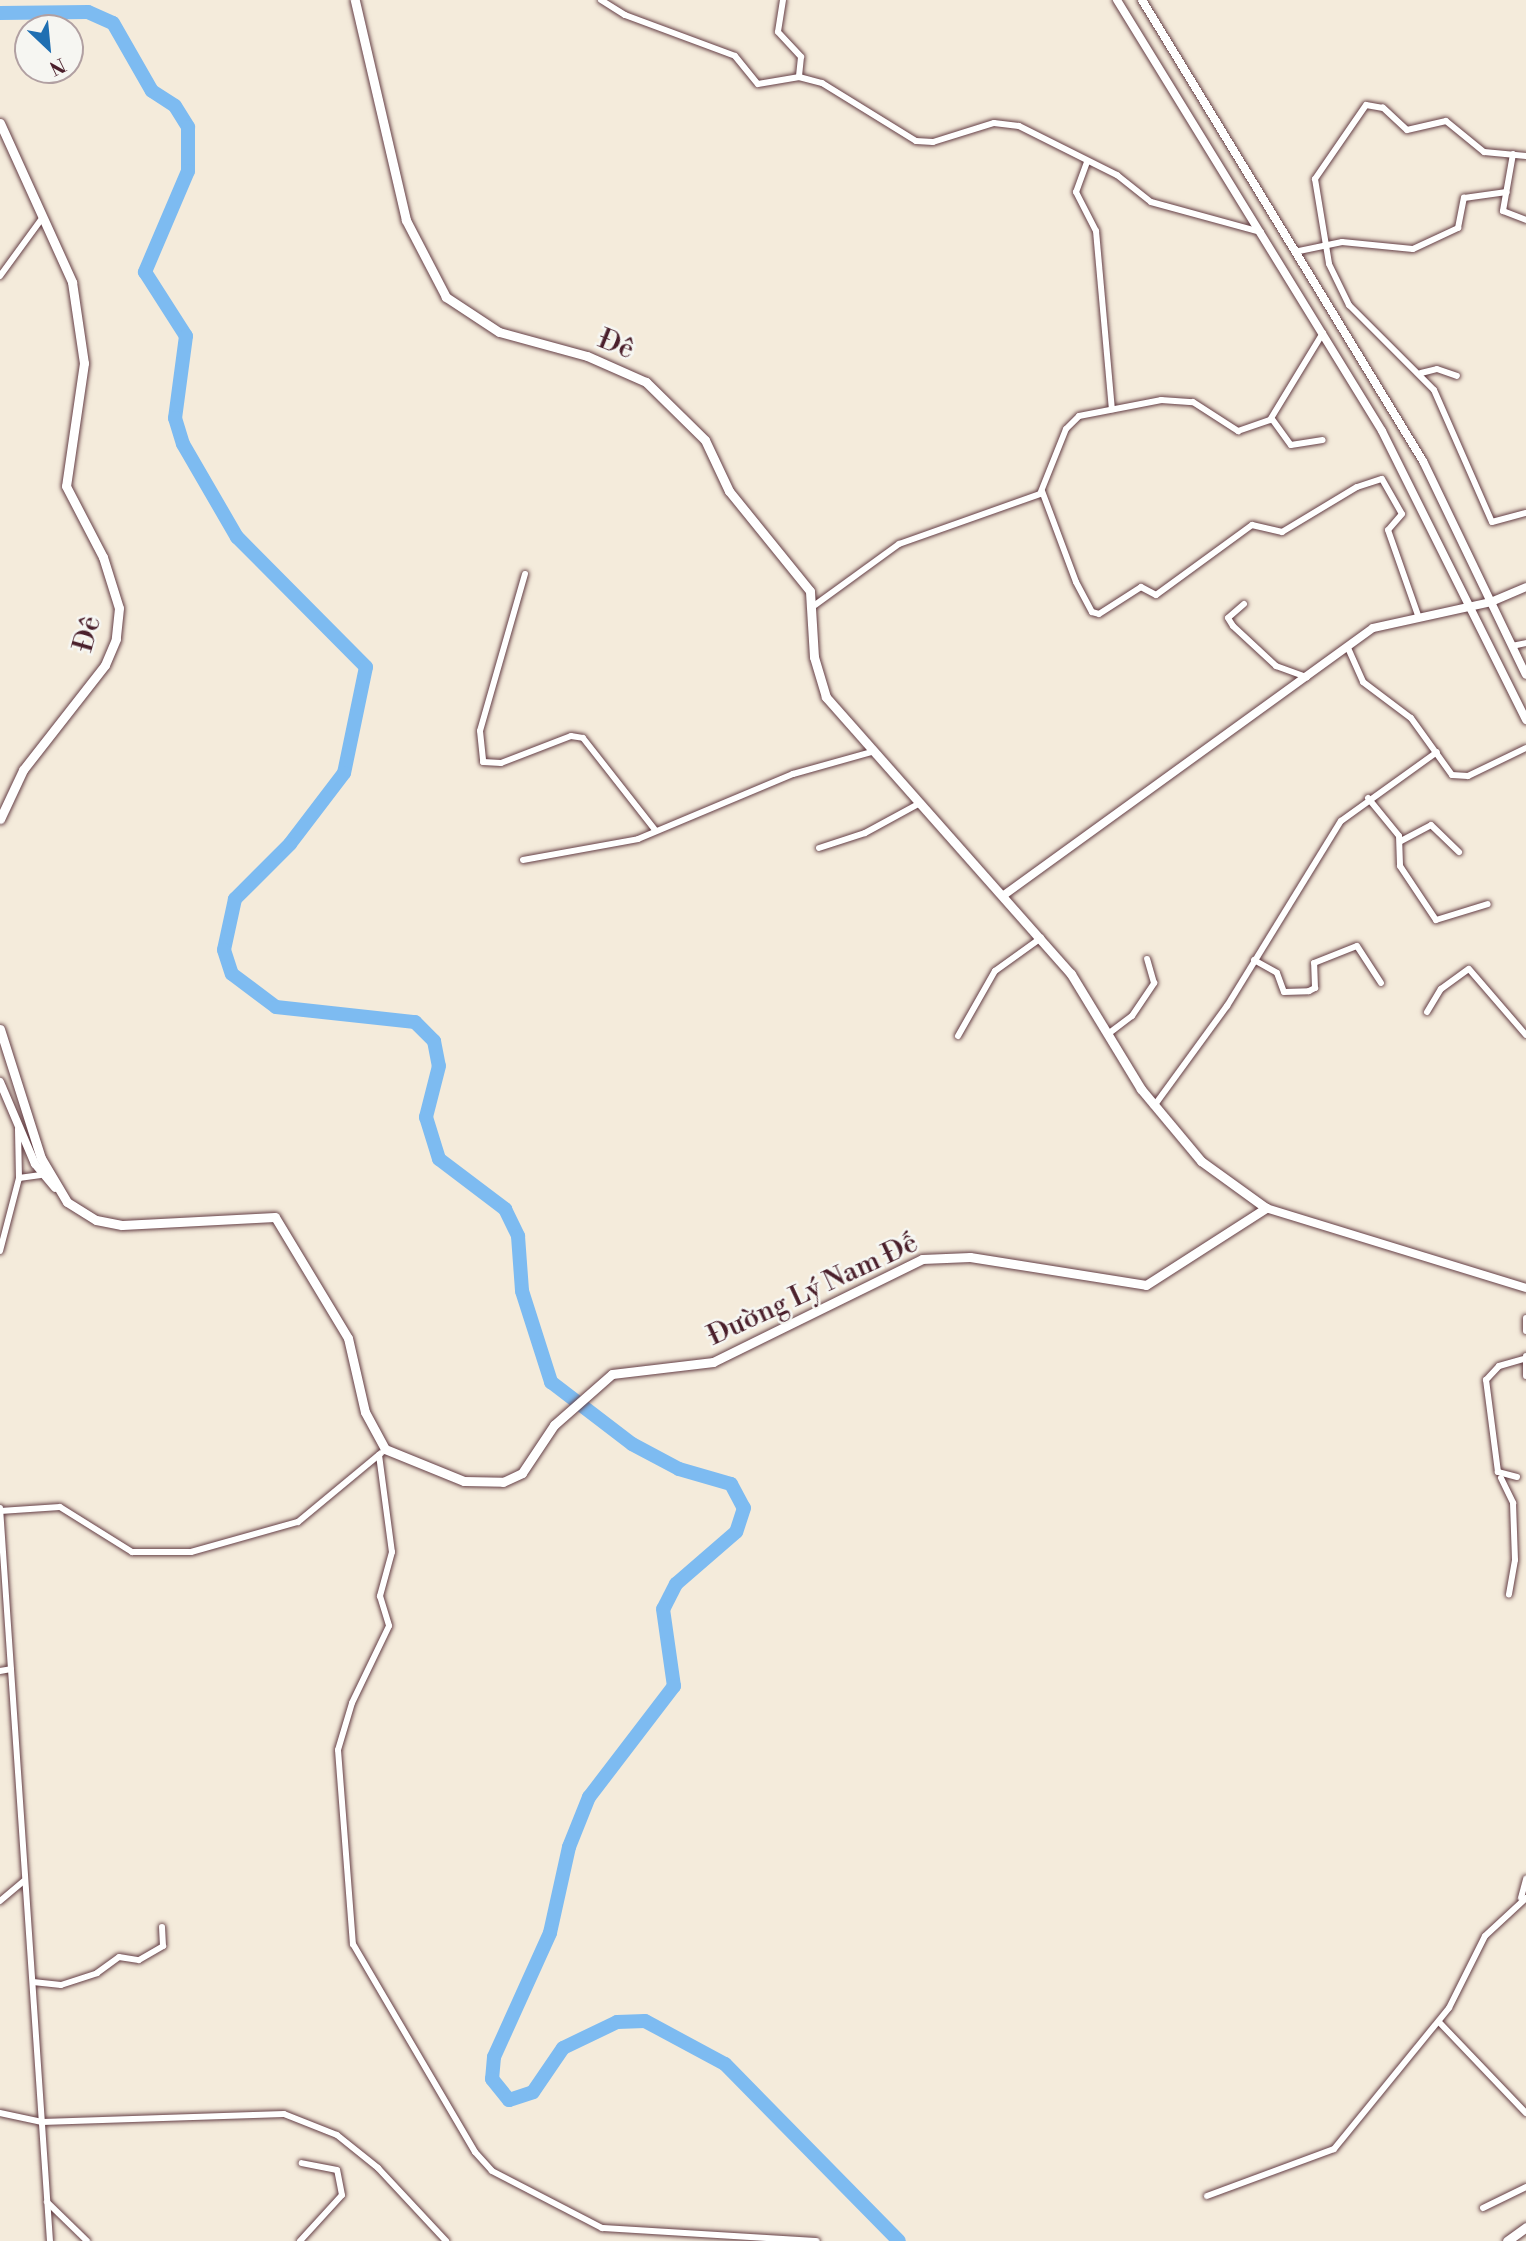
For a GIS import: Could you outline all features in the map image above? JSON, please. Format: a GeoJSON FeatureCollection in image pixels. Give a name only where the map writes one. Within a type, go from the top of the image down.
{"type":"FeatureCollection","features":[{"type":"Feature","properties":{"kind":"main road","name":"Đê"},"geometry":{"type":"LineString","coordinates":[[355,0],[406,220],[446,297],[499,332],[587,356],[646,382],[705,440],[729,491],[802,578],[816,605],[819,681],[872,752],[1041,938],[1154,1106],[1208,1168],[1266,1208]]}},
{"type":"Feature","properties":{"kind":"main road","name":"Đê"},"geometry":{"type":"LineString","coordinates":[[0,123],[72,282],[84,363],[66,486],[103,557],[119,608],[117,639],[105,665],[23,770],[0,819]]}},
{"type":"Feature","properties":{"kind":"main road"},"geometry":{"type":"LineString","coordinates":[[0,1030],[55,1188],[80,1213],[108,1223],[267,1214],[281,1222],[348,1338],[365,1412],[382,1452]]}},
{"type":"Feature","properties":{"kind":"main road","name":"Đường Lý Nam Đế"},"geometry":{"type":"LineString","coordinates":[[382,1452],[464,1481],[503,1482],[532,1464],[557,1422],[591,1388],[620,1371],[713,1362],[922,1259],[970,1257],[1146,1285],[1266,1208]]}},
{"type":"Feature","properties":{"kind":"main road"},"geometry":{"type":"LineString","coordinates":[[1507,2241],[1526,2227]]}},
{"type":"Feature","properties":{"kind":"street"},"geometry":{"type":"LineString","coordinates":[[601,0],[735,56],[758,83],[799,77],[831,87],[916,141],[1007,123],[1087,162],[1162,207],[1263,232]]}},
{"type":"Feature","properties":{"kind":"street"},"geometry":{"type":"LineString","coordinates":[[783,0],[778,32],[801,57],[799,77]]}},
{"type":"Feature","properties":{"kind":"street"},"geometry":{"type":"LineString","coordinates":[[1117,0],[1263,232],[1382,431],[1526,720]]}},
{"type":"Feature","properties":{"kind":"street"},"geometry":{"type":"LineString","coordinates":[[1142,0],[1299,251],[1423,461],[1526,675]]}},
{"type":"Feature","properties":{"kind":"street"},"geometry":{"type":"LineString","coordinates":[[1526,156],[1480,150],[1446,121],[1404,129],[1383,108],[1366,105],[1315,175],[1324,243],[1349,305],[1421,373],[1492,522],[1526,513]]}},
{"type":"Feature","properties":{"kind":"street"},"geometry":{"type":"LineString","coordinates":[[1513,154],[1504,213],[1526,220]]}},
{"type":"Feature","properties":{"kind":"street"},"geometry":{"type":"LineString","coordinates":[[1087,162],[1076,192],[1096,231],[1112,409]]}},
{"type":"Feature","properties":{"kind":"street"},"geometry":{"type":"LineString","coordinates":[[1299,251],[1324,243],[1413,249],[1458,228],[1464,198],[1507,192]]}},
{"type":"Feature","properties":{"kind":"street"},"geometry":{"type":"LineString","coordinates":[[0,276],[43,216]]}},
{"type":"Feature","properties":{"kind":"street"},"geometry":{"type":"LineString","coordinates":[[1323,333],[1272,419],[1241,432],[1188,401],[1112,409],[1071,422],[1042,491],[1076,582],[1092,612],[1099,614],[1140,587],[1156,595],[1252,525],[1282,532],[1357,486],[1382,479],[1402,514],[1388,530],[1418,615]]}},
{"type":"Feature","properties":{"kind":"street"},"geometry":{"type":"LineString","coordinates":[[1421,373],[1432,369],[1457,376]]}},
{"type":"Feature","properties":{"kind":"street"},"geometry":{"type":"LineString","coordinates":[[1272,419],[1291,445],[1323,439]]}},
{"type":"Feature","properties":{"kind":"street"},"geometry":{"type":"LineString","coordinates":[[816,605],[909,539],[1042,491]]}},
{"type":"Feature","properties":{"kind":"street"},"geometry":{"type":"LineString","coordinates":[[525,574],[483,720],[481,757],[485,764],[501,763],[571,736],[583,738],[656,831]]}},
{"type":"Feature","properties":{"kind":"street"},"geometry":{"type":"LineString","coordinates":[[1004,895],[1373,628],[1418,615],[1491,602],[1526,587]]}},
{"type":"Feature","properties":{"kind":"street"},"geometry":{"type":"LineString","coordinates":[[1244,604],[1228,618],[1233,626],[1276,666],[1307,677]]}},
{"type":"Feature","properties":{"kind":"street"},"geometry":{"type":"LineString","coordinates":[[1512,646],[1526,643]]}},
{"type":"Feature","properties":{"kind":"street"},"geometry":{"type":"LineString","coordinates":[[1348,648],[1363,682],[1411,718],[1461,778],[1526,748]]}},
{"type":"Feature","properties":{"kind":"street"},"geometry":{"type":"LineString","coordinates":[[523,860],[656,831],[793,774],[872,752]]}},
{"type":"Feature","properties":{"kind":"street"},"geometry":{"type":"LineString","coordinates":[[1154,1106],[1254,960],[1336,826],[1368,798],[1437,752]]}},
{"type":"Feature","properties":{"kind":"street"},"geometry":{"type":"LineString","coordinates":[[1368,798],[1401,842],[1400,866],[1436,920],[1488,904]]}},
{"type":"Feature","properties":{"kind":"street"},"geometry":{"type":"LineString","coordinates":[[819,848],[866,833],[920,803]]}},
{"type":"Feature","properties":{"kind":"street"},"geometry":{"type":"LineString","coordinates":[[1401,842],[1431,825],[1460,852]]}},
{"type":"Feature","properties":{"kind":"street"},"geometry":{"type":"LineString","coordinates":[[958,1036],[995,971],[1041,938]]}},
{"type":"Feature","properties":{"kind":"street"},"geometry":{"type":"LineString","coordinates":[[1254,960],[1277,973],[1284,992],[1309,991],[1315,988],[1314,962],[1357,946],[1381,983]]}},
{"type":"Feature","properties":{"kind":"street"},"geometry":{"type":"LineString","coordinates":[[1108,1034],[1132,1016],[1154,984],[1147,958]]}},
{"type":"Feature","properties":{"kind":"street"},"geometry":{"type":"LineString","coordinates":[[1427,1012],[1441,989],[1469,970],[1526,1035]]}},
{"type":"Feature","properties":{"kind":"street"},"geometry":{"type":"LineString","coordinates":[[0,1082],[41,1175],[55,1188]]}},
{"type":"Feature","properties":{"kind":"street"},"geometry":{"type":"LineString","coordinates":[[0,1251],[19,1178],[19,1120]]}},
{"type":"Feature","properties":{"kind":"street"},"geometry":{"type":"LineString","coordinates":[[19,1178],[41,1175]]}},
{"type":"Feature","properties":{"kind":"street"},"geometry":{"type":"LineString","coordinates":[[1266,1208],[1526,1289]]}},
{"type":"Feature","properties":{"kind":"street"},"geometry":{"type":"LineString","coordinates":[[1526,1318],[1526,1331]]}},
{"type":"Feature","properties":{"kind":"street"},"geometry":{"type":"LineString","coordinates":[[1509,1594],[1516,1560],[1513,1503],[1500,1476],[1486,1380],[1499,1366],[1525,1358],[1526,1376]]}},
{"type":"Feature","properties":{"kind":"street"},"geometry":{"type":"LineString","coordinates":[[50,2241],[0,1545],[0,1510],[60,1507],[132,1552],[191,1552],[298,1522],[382,1452]]}},
{"type":"Feature","properties":{"kind":"street"},"geometry":{"type":"LineString","coordinates":[[382,1452],[392,1552],[380,1596],[389,1626],[352,1703],[338,1750],[354,1944],[475,2152],[492,2171],[602,2228],[817,2241]]}},
{"type":"Feature","properties":{"kind":"street"},"geometry":{"type":"LineString","coordinates":[[1500,1476],[1517,1477]]}},
{"type":"Feature","properties":{"kind":"street"},"geometry":{"type":"LineString","coordinates":[[0,1671],[11,1669]]}},
{"type":"Feature","properties":{"kind":"street"},"geometry":{"type":"LineString","coordinates":[[1208,2196],[1225,2185],[1327,2155],[1439,2022],[1485,1936],[1524,1898],[1526,1879]]}},
{"type":"Feature","properties":{"kind":"street"},"geometry":{"type":"LineString","coordinates":[[0,1901],[24,1881]]}},
{"type":"Feature","properties":{"kind":"street"},"geometry":{"type":"LineString","coordinates":[[33,1982],[61,1985],[97,1973],[119,1957],[139,1959],[163,1946],[162,1927]]}},
{"type":"Feature","properties":{"kind":"street"},"geometry":{"type":"LineString","coordinates":[[1439,2022],[1526,2113]]}},
{"type":"Feature","properties":{"kind":"street"},"geometry":{"type":"LineString","coordinates":[[0,2113],[42,2122],[284,2114],[347,2143],[446,2241]]}},
{"type":"Feature","properties":{"kind":"street"},"geometry":{"type":"LineString","coordinates":[[300,2241],[342,2195],[337,2170],[302,2163]]}},
{"type":"Feature","properties":{"kind":"street"},"geometry":{"type":"LineString","coordinates":[[1483,2208],[1526,2187]]}},
{"type":"Feature","properties":{"kind":"street"},"geometry":{"type":"LineString","coordinates":[[47,2202],[87,2241]]}},
{"type":"Feature","properties":{"kind":"waterway"},"geometry":{"type":"LineString","coordinates":[[0,13],[88,12],[113,23],[152,91],[175,106],[188,127],[188,171],[145,272],[186,336],[175,418],[183,444],[237,537],[366,667],[344,773],[290,844],[235,899],[224,950],[232,974],[276,1007],[415,1022],[434,1041],[439,1066],[426,1117],[439,1159],[505,1209],[518,1236],[522,1291],[551,1382],[632,1444],[679,1469],[731,1484],[744,1508],[736,1532],[676,1584],[663,1609],[674,1686],[589,1797],[569,1847],[550,1933],[494,2057],[492,2079],[509,2100],[533,2092],[563,2048],[617,2022],[645,2021],[725,2064],[899,2241]]}}]}
